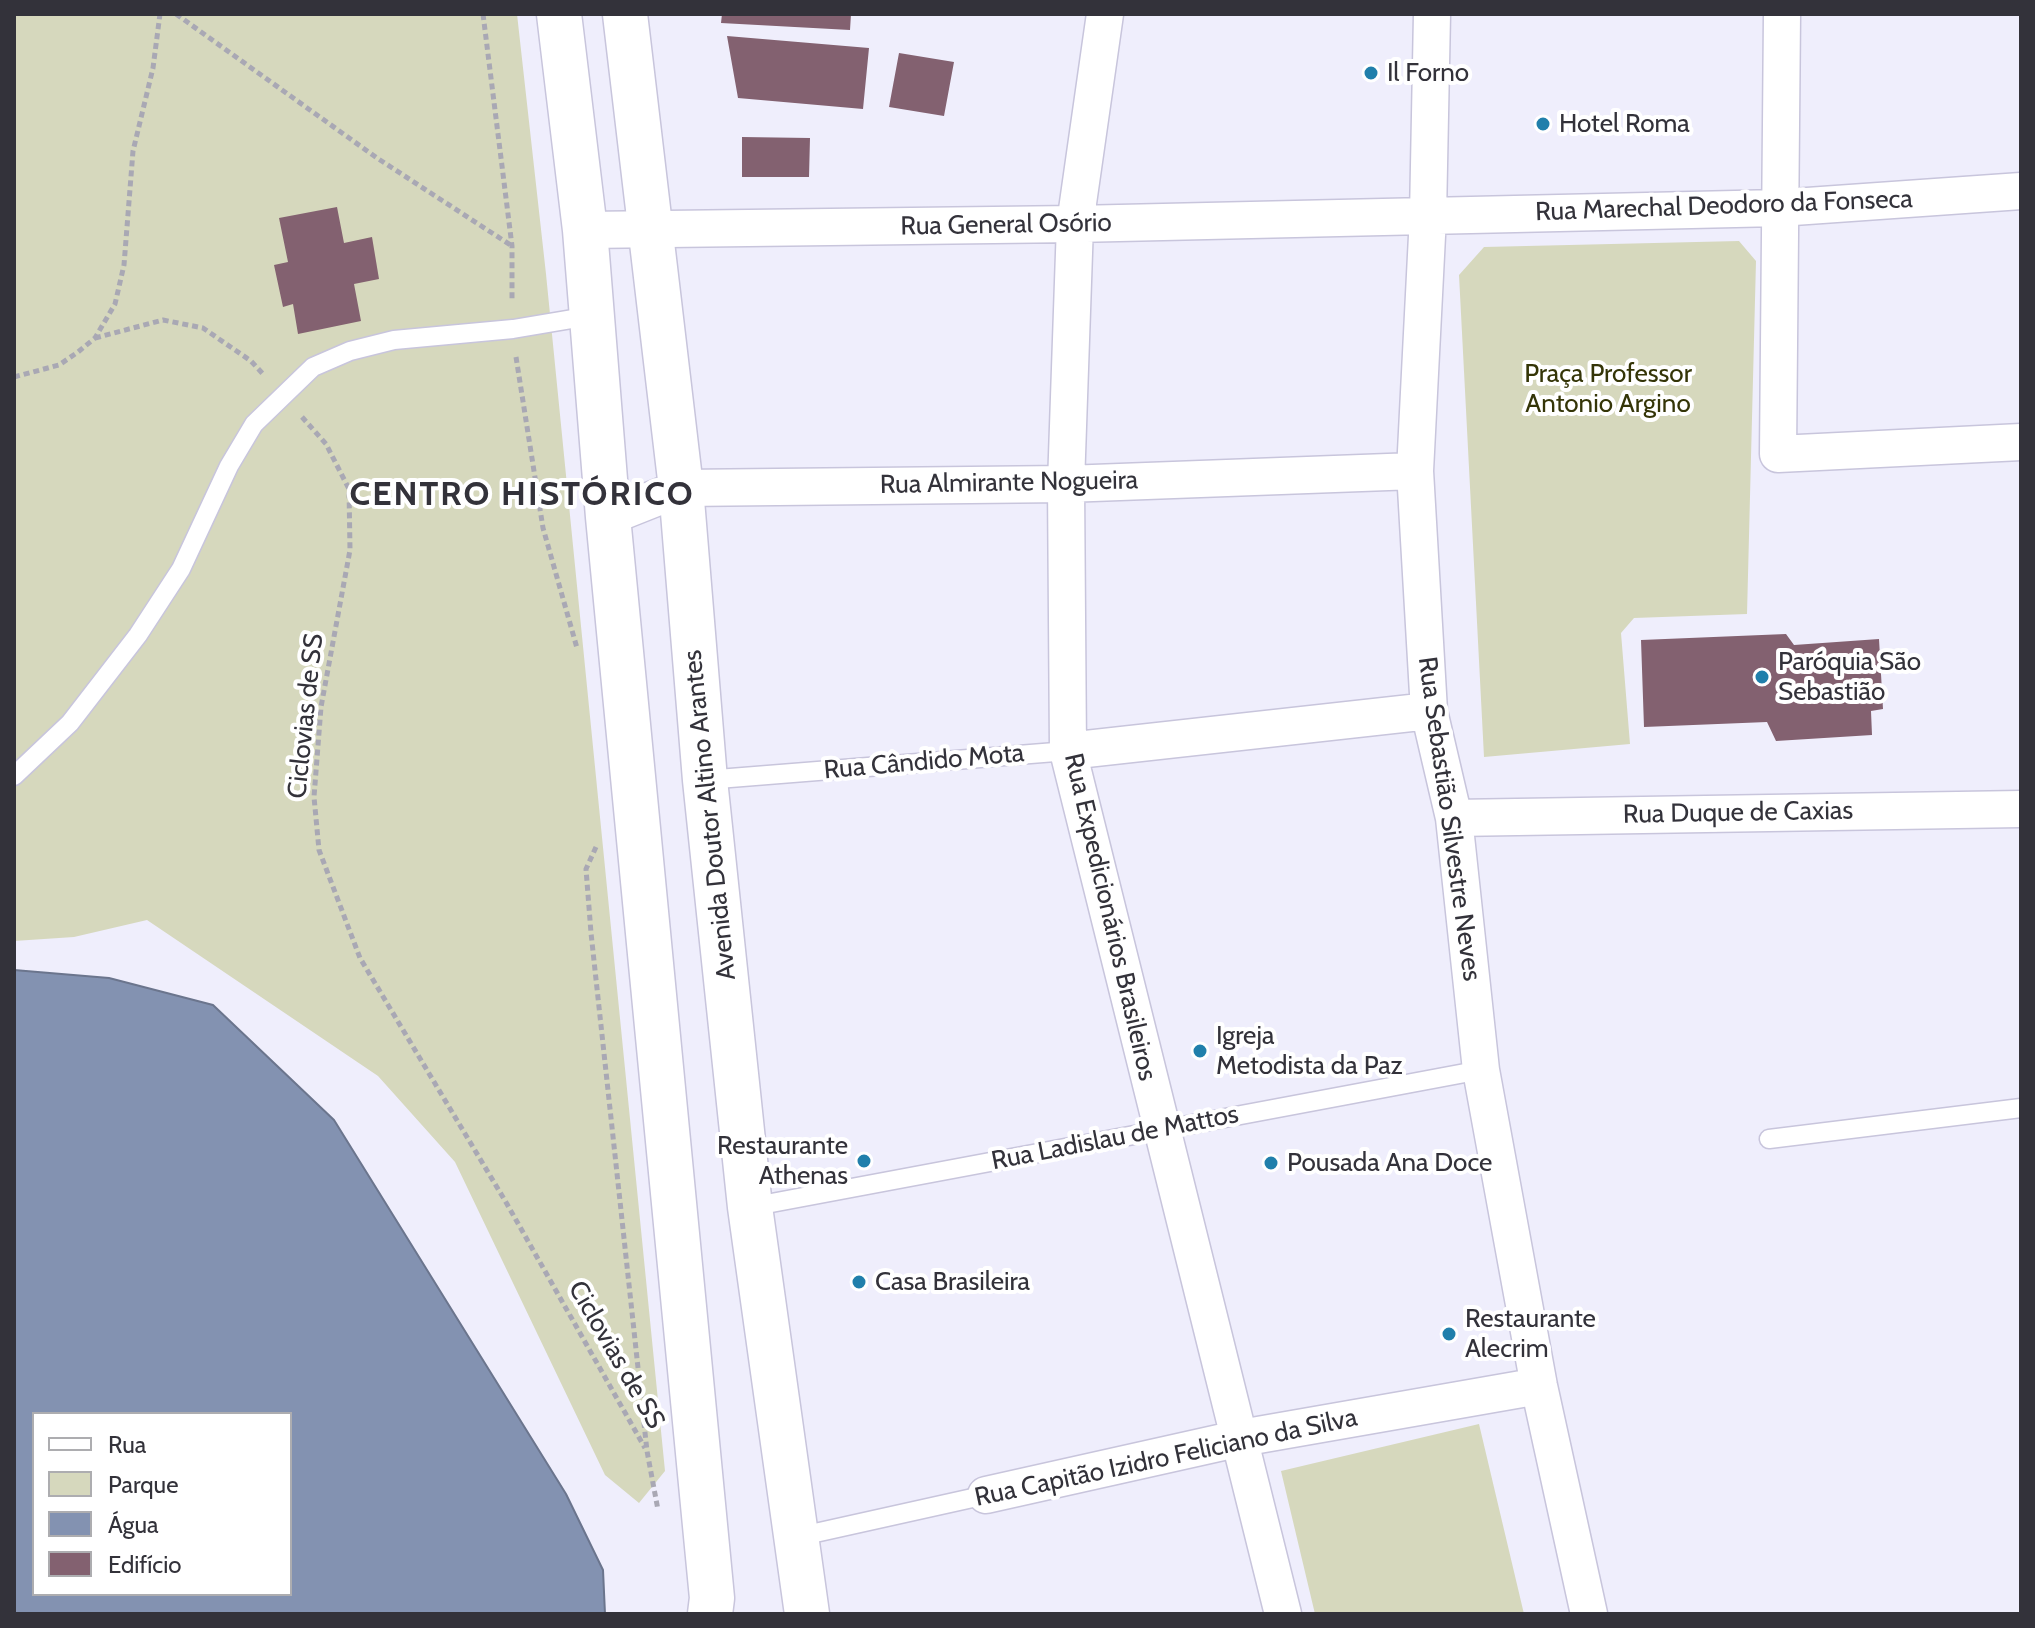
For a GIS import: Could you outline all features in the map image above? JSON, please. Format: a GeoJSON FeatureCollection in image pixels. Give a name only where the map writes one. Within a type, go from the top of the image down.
{"type":"FeatureCollection","features":[{"type":"Feature","properties":{"kind":"main road"},"geometry":{"type":"LineString","coordinates":[[559,14],[585,230],[608,517],[711,1582],[710,1614]]}},
{"type":"Feature","properties":{"kind":"main road","name":"Avenida Doutor Altino Arantes"},"geometry":{"type":"LineString","coordinates":[[625,14],[648,230],[681,488],[705,780],[750,1207],[807,1614]]}},
{"type":"Feature","properties":{"kind":"street","name":"Rua Expedicionários Brasileiros"},"geometry":{"type":"LineString","coordinates":[[1105,14],[1075,224],[1066,484],[1068,751],[1283,1614]]}},
{"type":"Feature","properties":{"kind":"street","name":"Rua Sebastião Silvestre Neves"},"geometry":{"type":"LineString","coordinates":[[1432,14],[1428,216],[1415,471],[1429,711],[1454,818],[1481,1070],[1539,1386],[1589,1614]]}},
{"type":"Feature","properties":{"kind":"street"},"geometry":{"type":"LineString","coordinates":[[1782,14],[1778,454],[2021,442]]}},
{"type":"Feature","properties":{"kind":"street","name":"Rua Marechal Deodoro da Fonseca"},"geometry":{"type":"LineString","coordinates":[[1428,216],[1779,208],[2021,191]]}},
{"type":"Feature","properties":{"kind":"street","name":"Rua General Osório"},"geometry":{"type":"LineString","coordinates":[[585,230],[1428,216]]}},
{"type":"Feature","properties":{"kind":"street","name":"Rua Almirante Nogueira"},"geometry":{"type":"LineString","coordinates":[[608,517],[681,488],[1066,484],[1415,471]]}},
{"type":"Feature","properties":{"kind":"street","name":"Rua Cândido Mota"},"geometry":{"type":"LineString","coordinates":[[1068,751],[1429,711]]}},
{"type":"Feature","properties":{"kind":"street","name":"Rua Duque de Caxias"},"geometry":{"type":"LineString","coordinates":[[1454,818],[2021,809]]}},
{"type":"Feature","properties":{"kind":"street","name":"Rua Capitão Izidro Feliciano da Silva"},"geometry":{"type":"LineString","coordinates":[[986,1495],[1241,1438],[1539,1386]]}},
{"type":"Feature","properties":{"kind":"lane"},"geometry":{"type":"LineString","coordinates":[[14,776],[70,723],[138,635],[181,569],[235,455],[254,424],[313,367],[350,351],[394,340],[513,329],[590,316]]}},
{"type":"Feature","properties":{"kind":"lane","name":"Rua Cândido Mota"},"geometry":{"type":"LineString","coordinates":[[705,780],[1068,751]]}},
{"type":"Feature","properties":{"kind":"lane","name":"Rua Ladislau de Mattos"},"geometry":{"type":"LineString","coordinates":[[750,1207],[1481,1070]]}},
{"type":"Feature","properties":{"kind":"lane"},"geometry":{"type":"LineString","coordinates":[[1769,1139],[2021,1108]]}},
{"type":"Feature","properties":{"kind":"lane","name":"Rua Capitão Izidro Feliciano da Silva"},"geometry":{"type":"LineString","coordinates":[[794,1537],[986,1495]]}},
{"type":"Feature","properties":{"kind":"path","name":"Ciclovias de SS"},"geometry":{"type":"LineString","coordinates":[[95,338],[115,304],[124,265],[133,151],[153,68],[160,14]]}},
{"type":"Feature","properties":{"kind":"path"},"geometry":{"type":"LineString","coordinates":[[176,14],[377,158],[512,246]]}},
{"type":"Feature","properties":{"kind":"path"},"geometry":{"type":"LineString","coordinates":[[483,14],[512,246],[513,329],[543,528],[575,645],[584,658]]}},
{"type":"Feature","properties":{"kind":"path","name":"Ciclovias de SS"},"geometry":{"type":"LineString","coordinates":[[14,377],[59,365],[95,338],[163,320],[203,328],[251,361],[326,444],[349,489],[350,550],[321,707],[314,797],[319,850],[360,958],[507,1204],[647,1451],[591,933],[586,869],[597,843]]}},
{"type":"Feature","properties":{"kind":"green space"},"geometry":{"type":"Polygon","coordinates":[[[14,14],[517,14],[546,274],[665,1471],[639,1503],[605,1475],[455,1162],[378,1076],[147,920],[74,937],[14,941],[14,14]]]}},
{"type":"Feature","properties":{"kind":"green space","name":"Praça Professor Antonio Argino"},"geometry":{"type":"Polygon","coordinates":[[[1739,241],[1756,261],[1747,614],[1634,618],[1621,633],[1630,744],[1484,757],[1459,275],[1484,247],[1739,241]]]}},
{"type":"Feature","properties":{"kind":"green space"},"geometry":{"type":"Polygon","coordinates":[[[1479,1424],[1524,1614],[1315,1614],[1281,1471],[1479,1424]]]}},
{"type":"Feature","properties":{"kind":"water"},"geometry":{"type":"Polygon","coordinates":[[[14,970],[109,978],[213,1005],[334,1120],[566,1494],[603,1570],[605,1614],[14,1614],[14,970]]]}},
{"type":"Feature","properties":{"kind":"building"},"geometry":{"type":"Polygon","coordinates":[[[722,14],[851,14],[850,30],[721,23],[722,14]]]}},
{"type":"Feature","properties":{"kind":"building"},"geometry":{"type":"Polygon","coordinates":[[[727,36],[869,48],[863,109],[738,98],[727,36]]]}},
{"type":"Feature","properties":{"kind":"building"},"geometry":{"type":"Polygon","coordinates":[[[899,53],[954,62],[944,116],[889,107],[899,53]]]}},
{"type":"Feature","properties":{"kind":"building"},"geometry":{"type":"Polygon","coordinates":[[[742,137],[810,138],[809,177],[742,177],[742,137]]]}},
{"type":"Feature","properties":{"kind":"building"},"geometry":{"type":"Polygon","coordinates":[[[337,207],[344,243],[372,237],[379,279],[354,284],[361,321],[298,334],[293,304],[283,307],[274,265],[288,262],[279,218],[337,207]]]}},
{"type":"Feature","properties":{"kind":"building","name":"Paróquia São Sebastião"},"geometry":{"type":"Polygon","coordinates":[[[1786,634],[1794,645],[1879,639],[1883,709],[1871,711],[1872,735],[1776,741],[1767,722],[1644,727],[1641,640],[1786,634]]]}},
{"type":"Feature","properties":{"kind":"place","name":"Il Forno"},"geometry":{"type":"Point","coordinates":[1371,73]}},
{"type":"Feature","properties":{"kind":"place","name":"Hotel Roma"},"geometry":{"type":"Point","coordinates":[1543,124]}},
{"type":"Feature","properties":{"kind":"place","name":"Paróquia São Sebastião"},"geometry":{"type":"Point","coordinates":[1762,677]}},
{"type":"Feature","properties":{"kind":"place","name":"Igreja Metodista da Paz"},"geometry":{"type":"Point","coordinates":[1200,1051]}},
{"type":"Feature","properties":{"kind":"place","name":"Restaurante Athenas"},"geometry":{"type":"Point","coordinates":[864,1161]}},
{"type":"Feature","properties":{"kind":"place","name":"Pousada Ana Doce"},"geometry":{"type":"Point","coordinates":[1271,1163]}},
{"type":"Feature","properties":{"kind":"place","name":"Casa Brasileira"},"geometry":{"type":"Point","coordinates":[859,1282]}},
{"type":"Feature","properties":{"kind":"place","name":"Restaurante Alecrim"},"geometry":{"type":"Point","coordinates":[1449,1334]}},
{"type":"Feature","properties":{"kind":"district","name":"CENTRO HISTÓRICO"},"geometry":{"type":"Point","coordinates":[522,495]}}]}
